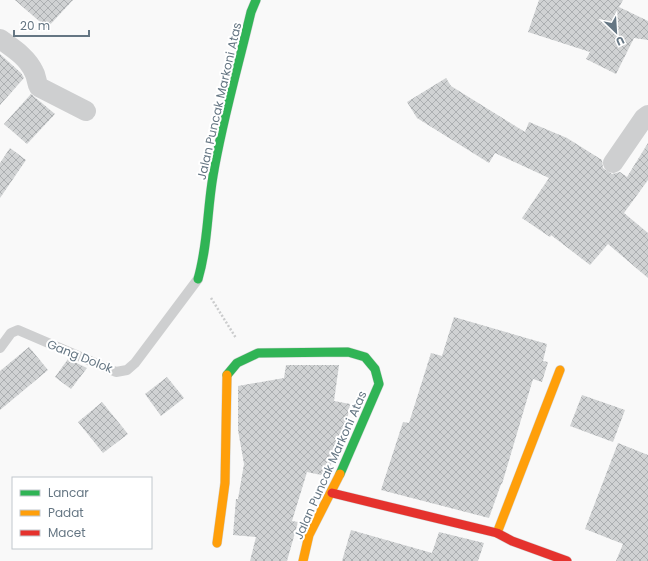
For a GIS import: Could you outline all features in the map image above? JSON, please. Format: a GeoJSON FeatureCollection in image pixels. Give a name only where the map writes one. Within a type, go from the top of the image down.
{"type":"FeatureCollection","features":[{"type":"Feature","properties":{"kind":"street","name":"Jalan Puncak Markoni Atas"},"geometry":{"type":"LineString","coordinates":[[198,279],[205,256],[212,179],[251,12],[256,0]]}},
{"type":"Feature","properties":{"kind":"street"},"geometry":{"type":"LineString","coordinates":[[0,38],[25,57],[36,74],[36,82],[39,87],[86,111]]}},
{"type":"Feature","properties":{"kind":"street"},"geometry":{"type":"LineString","coordinates":[[613,163],[644,118],[648,116]]}},
{"type":"Feature","properties":{"kind":"street","name":"Jalan Puncak Markoni Atas"},"geometry":{"type":"LineString","coordinates":[[248,357],[258,353],[348,352],[365,357],[375,369],[379,384],[332,493],[310,535],[303,561]]}},
{"type":"Feature","properties":{"kind":"street"},"geometry":{"type":"LineString","coordinates":[[217,543],[225,483],[226,376],[237,364],[248,357]]}},
{"type":"Feature","properties":{"kind":"street"},"geometry":{"type":"LineString","coordinates":[[497,533],[560,370]]}},
{"type":"Feature","properties":{"kind":"street"},"geometry":{"type":"LineString","coordinates":[[332,493],[497,533],[512,542],[567,561]]}},
{"type":"Feature","properties":{"kind":"lane","name":"Gang Dolok"},"geometry":{"type":"LineString","coordinates":[[0,348],[11,333],[18,330],[116,372],[127,370],[135,363],[198,279]]}},
{"type":"Feature","properties":{"kind":"path"},"geometry":{"type":"LineString","coordinates":[[198,279],[248,357]]}},
{"type":"Feature","properties":{"kind":"building"},"geometry":{"type":"Polygon","coordinates":[[[15,0],[73,0],[47,28],[15,0]]]}},
{"type":"Feature","properties":{"kind":"building"},"geometry":{"type":"Polygon","coordinates":[[[539,0],[623,0],[619,7],[648,21],[648,40],[634,38],[616,74],[586,59],[590,52],[528,32],[539,0]]]}},
{"type":"Feature","properties":{"kind":"building"},"geometry":{"type":"Polygon","coordinates":[[[0,54],[21,73],[24,78],[0,105],[0,54]]]}},
{"type":"Feature","properties":{"kind":"building"},"geometry":{"type":"Polygon","coordinates":[[[446,78],[451,86],[525,132],[529,122],[567,138],[602,160],[603,168],[612,174],[620,172],[627,177],[648,143],[648,180],[624,213],[648,233],[648,278],[608,244],[590,265],[551,235],[550,237],[522,218],[549,178],[495,153],[489,163],[417,118],[407,102],[446,78]]]}},
{"type":"Feature","properties":{"kind":"building"},"geometry":{"type":"Polygon","coordinates":[[[31,94],[55,114],[27,144],[4,124],[31,94]]]}},
{"type":"Feature","properties":{"kind":"building"},"geometry":{"type":"Polygon","coordinates":[[[10,148],[26,160],[0,198],[0,163],[10,148]]]}},
{"type":"Feature","properties":{"kind":"building"},"geometry":{"type":"Polygon","coordinates":[[[454,317],[547,344],[543,361],[548,362],[542,382],[533,379],[502,484],[489,518],[381,490],[403,422],[409,423],[431,353],[442,356],[454,317]]]}},
{"type":"Feature","properties":{"kind":"building"},"geometry":{"type":"Polygon","coordinates":[[[29,347],[48,370],[0,410],[0,371],[29,347]]]}},
{"type":"Feature","properties":{"kind":"building"},"geometry":{"type":"Polygon","coordinates":[[[68,359],[87,368],[71,389],[55,377],[68,359]]]}},
{"type":"Feature","properties":{"kind":"building"},"geometry":{"type":"Polygon","coordinates":[[[286,365],[339,365],[334,401],[350,404],[345,432],[326,476],[307,472],[292,521],[298,522],[287,561],[250,561],[256,537],[233,535],[236,499],[238,499],[244,464],[238,430],[238,386],[284,378],[286,365]]]}},
{"type":"Feature","properties":{"kind":"building"},"geometry":{"type":"Polygon","coordinates":[[[167,377],[184,398],[161,416],[145,394],[167,377]]]}},
{"type":"Feature","properties":{"kind":"building"},"geometry":{"type":"Polygon","coordinates":[[[582,395],[625,410],[613,442],[570,426],[582,395]]]}},
{"type":"Feature","properties":{"kind":"building"},"geometry":{"type":"Polygon","coordinates":[[[102,402],[128,434],[103,453],[78,422],[102,402]]]}},
{"type":"Feature","properties":{"kind":"building"},"geometry":{"type":"Polygon","coordinates":[[[618,443],[648,455],[648,561],[616,561],[623,544],[585,529],[618,443]]]}},
{"type":"Feature","properties":{"kind":"building"},"geometry":{"type":"Polygon","coordinates":[[[351,530],[432,553],[439,532],[484,543],[478,561],[342,561],[351,530]]]}},
{"type":"Feature","properties":{"kind":"traffic: fast"},"geometry":{"type":"LineString","coordinates":[[198,279],[206,241],[211,189],[221,135],[251,12],[256,0]]}},
{"type":"Feature","properties":{"kind":"traffic: fast"},"geometry":{"type":"LineString","coordinates":[[227,375],[237,363],[258,353],[348,352],[365,357],[375,369],[379,384],[340,474]]}},
{"type":"Feature","properties":{"kind":"traffic: slow"},"geometry":{"type":"LineString","coordinates":[[497,533],[560,370]]}},
{"type":"Feature","properties":{"kind":"traffic: slow"},"geometry":{"type":"LineString","coordinates":[[217,543],[225,483],[227,375]]}},
{"type":"Feature","properties":{"kind":"traffic: slow"},"geometry":{"type":"LineString","coordinates":[[303,561],[309,535],[340,474]]}},
{"type":"Feature","properties":{"kind":"traffic: jam"},"geometry":{"type":"LineString","coordinates":[[332,493],[497,533],[512,541],[567,561]]}}]}
